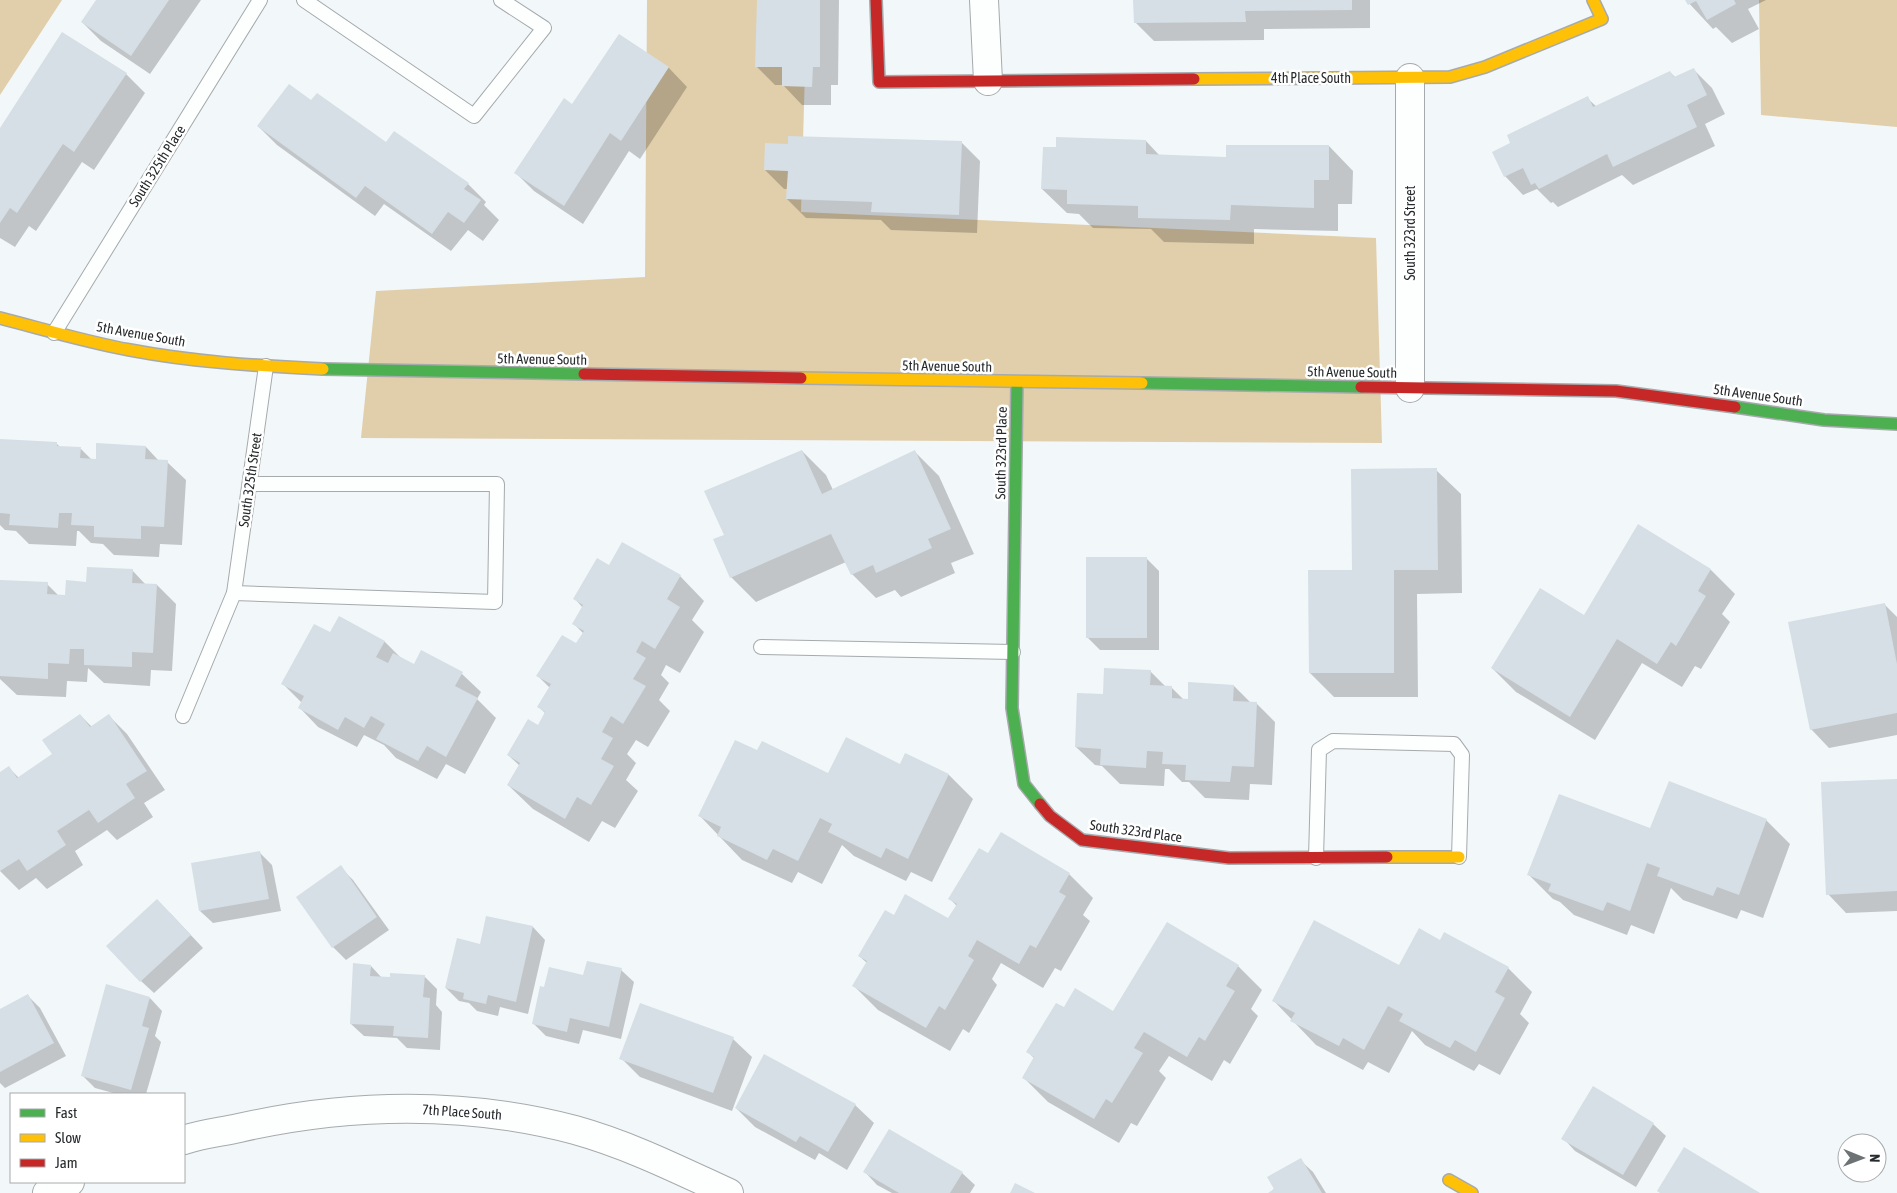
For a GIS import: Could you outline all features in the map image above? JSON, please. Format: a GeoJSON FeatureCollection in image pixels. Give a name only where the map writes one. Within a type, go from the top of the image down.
{"type":"FeatureCollection","features":[{"type":"Feature","properties":{"kind":"street","name":"4th Place South"},"geometry":{"type":"LineString","coordinates":[[876,0],[879,82],[1450,77],[1470,72],[1602,19],[1592,0]]}},
{"type":"Feature","properties":{"kind":"street"},"geometry":{"type":"LineString","coordinates":[[984,0],[988,81]]}},
{"type":"Feature","properties":{"kind":"street","name":"South 323rd Street"},"geometry":{"type":"LineString","coordinates":[[1410,78],[1410,388]]}},
{"type":"Feature","properties":{"kind":"street","name":"5th Avenue South"},"geometry":{"type":"LineString","coordinates":[[0,318],[54,333],[148,353],[266,366],[367,371],[1616,391],[1824,420],[1897,424]]}},
{"type":"Feature","properties":{"kind":"street","name":"South 323rd Place"},"geometry":{"type":"LineString","coordinates":[[1018,382],[1012,708],[1024,784],[1050,816],[1082,840],[1230,858],[1459,857]]}},
{"type":"Feature","properties":{"kind":"street","name":"7th Place South"},"geometry":{"type":"LineString","coordinates":[[185,1140],[267,1121],[353,1110],[436,1109],[511,1116],[576,1131],[642,1153],[729,1193]]}},
{"type":"Feature","properties":{"kind":"street"},"geometry":{"type":"LineString","coordinates":[[1449,1180],[1472,1193]]}},
{"type":"Feature","properties":{"kind":"street"},"geometry":{"type":"LineString","coordinates":[[47,1193],[68,1183]]}},
{"type":"Feature","properties":{"kind":"lane","name":"South 325th Place"},"geometry":{"type":"LineString","coordinates":[[54,333],[260,0]]}},
{"type":"Feature","properties":{"kind":"lane"},"geometry":{"type":"LineString","coordinates":[[304,0],[474,116],[544,28],[501,0]]}},
{"type":"Feature","properties":{"kind":"lane","name":"South 325th Street"},"geometry":{"type":"LineString","coordinates":[[184,716],[234,593],[266,366]]}},
{"type":"Feature","properties":{"kind":"lane"},"geometry":{"type":"LineString","coordinates":[[234,593],[495,602],[497,484],[250,484]]}},
{"type":"Feature","properties":{"kind":"lane"},"geometry":{"type":"LineString","coordinates":[[761,647],[1013,652]]}},
{"type":"Feature","properties":{"kind":"lane"},"geometry":{"type":"LineString","coordinates":[[1316,858],[1319,750],[1333,741],[1454,744],[1462,755],[1459,857]]}},
{"type":"Feature","properties":{"kind":"shaded area"},"geometry":{"type":"Polygon","coordinates":[[[0,0],[62,0],[0,95],[0,0]]]}},
{"type":"Feature","properties":{"kind":"shaded area"},"geometry":{"type":"Polygon","coordinates":[[[647,0],[807,0],[801,212],[1376,238],[1382,443],[361,438],[376,291],[645,277],[647,0]]]}},
{"type":"Feature","properties":{"kind":"shaded area"},"geometry":{"type":"Polygon","coordinates":[[[1759,0],[1897,0],[1897,127],[1761,115],[1759,0]]]}},
{"type":"Feature","properties":{"kind":"building"},"geometry":{"type":"Polygon","coordinates":[[[96,0],[169,0],[131,56],[81,22],[96,0]]]}},
{"type":"Feature","properties":{"kind":"building"},"geometry":{"type":"Polygon","coordinates":[[[757,0],[820,0],[820,67],[813,67],[812,87],[782,86],[782,67],[755,67],[757,0]]]}},
{"type":"Feature","properties":{"kind":"building"},"geometry":{"type":"Polygon","coordinates":[[[1133,0],[1352,0],[1352,10],[1245,11],[1246,22],[1134,23],[1133,0]]]}},
{"type":"Feature","properties":{"kind":"building"},"geometry":{"type":"Polygon","coordinates":[[[1685,0],[1734,0],[1736,4],[1707,20],[1696,1],[1688,5],[1685,0]]]}},
{"type":"Feature","properties":{"kind":"building"},"geometry":{"type":"Polygon","coordinates":[[[62,32],[127,73],[74,152],[63,144],[17,213],[10,208],[0,223],[0,128],[62,32]]]}},
{"type":"Feature","properties":{"kind":"building"},"geometry":{"type":"Polygon","coordinates":[[[619,34],[669,67],[621,141],[610,133],[564,206],[514,173],[564,98],[572,104],[619,34]]]}},
{"type":"Feature","properties":{"kind":"building"},"geometry":{"type":"Polygon","coordinates":[[[1694,68],[1707,95],[1687,105],[1697,127],[1613,167],[1607,154],[1539,189],[1535,183],[1531,185],[1523,168],[1504,177],[1492,152],[1510,143],[1507,135],[1588,96],[1593,107],[1670,71],[1674,77],[1694,68]]]}},
{"type":"Feature","properties":{"kind":"building"},"geometry":{"type":"Polygon","coordinates":[[[289,84],[311,100],[317,93],[386,142],[394,131],[469,183],[464,189],[481,200],[464,223],[448,212],[432,234],[365,186],[356,198],[257,126],[289,84]]]}},
{"type":"Feature","properties":{"kind":"building"},"geometry":{"type":"Polygon","coordinates":[[[788,136],[962,141],[959,215],[871,212],[872,202],[786,199],[788,171],[764,170],[765,143],[788,144],[788,136]]]}},
{"type":"Feature","properties":{"kind":"building"},"geometry":{"type":"Polygon","coordinates":[[[1056,137],[1146,140],[1146,154],[1226,157],[1226,145],[1329,145],[1329,180],[1314,180],[1314,208],[1231,205],[1230,220],[1138,218],[1138,206],[1067,204],[1067,190],[1041,189],[1043,147],[1056,147],[1056,137]]]}},
{"type":"Feature","properties":{"kind":"building"},"geometry":{"type":"Polygon","coordinates":[[[0,439],[57,442],[57,446],[81,447],[80,458],[96,459],[96,443],[146,446],[145,459],[168,460],[164,527],[141,526],[141,539],[94,537],[94,526],[71,525],[72,513],[59,513],[58,528],[9,525],[10,514],[0,513],[0,439]]]}},
{"type":"Feature","properties":{"kind":"building"},"geometry":{"type":"Polygon","coordinates":[[[802,450],[822,494],[915,450],[951,529],[928,539],[932,548],[876,573],[873,565],[851,575],[831,534],[730,578],[713,539],[724,535],[704,491],[802,450]]]}},
{"type":"Feature","properties":{"kind":"building"},"geometry":{"type":"Polygon","coordinates":[[[1437,468],[1438,570],[1394,570],[1394,673],[1309,673],[1308,570],[1352,570],[1351,469],[1437,468]]]}},
{"type":"Feature","properties":{"kind":"building"},"geometry":{"type":"Polygon","coordinates":[[[1638,524],[1711,569],[1698,591],[1706,596],[1676,646],[1671,642],[1657,664],[1617,639],[1570,717],[1491,668],[1540,588],[1584,615],[1638,524]]]}},
{"type":"Feature","properties":{"kind":"building"},"geometry":{"type":"Polygon","coordinates":[[[622,542],[681,575],[667,599],[680,607],[655,649],[642,641],[636,652],[646,658],[633,679],[646,686],[623,724],[611,716],[602,732],[613,738],[601,759],[614,766],[591,805],[577,797],[565,819],[507,785],[520,763],[507,755],[528,719],[538,725],[545,712],[537,707],[551,684],[536,676],[562,635],[576,643],[584,631],[572,624],[583,605],[573,599],[597,558],[609,565],[622,542]]]}},
{"type":"Feature","properties":{"kind":"building"},"geometry":{"type":"Polygon","coordinates":[[[1086,557],[1147,557],[1147,638],[1086,638],[1086,557]]]}},
{"type":"Feature","properties":{"kind":"building"},"geometry":{"type":"Polygon","coordinates":[[[87,567],[133,569],[132,583],[157,584],[153,653],[132,652],[132,667],[84,665],[84,649],[70,649],[69,664],[48,663],[48,679],[0,676],[0,580],[48,582],[47,594],[65,595],[66,580],[86,582],[87,567]]]}},
{"type":"Feature","properties":{"kind":"building"},"geometry":{"type":"Polygon","coordinates":[[[1885,603],[1897,664],[1897,713],[1810,730],[1788,622],[1885,603]]]}},
{"type":"Feature","properties":{"kind":"building"},"geometry":{"type":"Polygon","coordinates":[[[339,616],[385,641],[376,657],[388,663],[393,653],[414,664],[421,650],[463,672],[455,686],[478,698],[446,757],[427,746],[418,761],[376,739],[385,724],[371,716],[364,728],[345,717],[338,730],[298,708],[304,696],[281,684],[314,624],[330,632],[339,616]]]}},
{"type":"Feature","properties":{"kind":"building"},"geometry":{"type":"Polygon","coordinates":[[[1104,668],[1151,670],[1150,685],[1172,686],[1172,698],[1188,699],[1188,682],[1234,685],[1233,701],[1257,702],[1254,767],[1232,766],[1230,782],[1185,780],[1186,765],[1162,764],[1163,752],[1147,751],[1146,768],[1100,765],[1101,749],[1075,747],[1077,693],[1103,694],[1104,668]]]}},
{"type":"Feature","properties":{"kind":"building"},"geometry":{"type":"Polygon","coordinates":[[[80,714],[90,727],[109,714],[147,771],[126,784],[135,798],[98,823],[89,810],[57,831],[66,845],[27,871],[19,859],[0,871],[0,772],[9,766],[17,778],[52,754],[42,740],[80,714]]]}},
{"type":"Feature","properties":{"kind":"building"},"geometry":{"type":"Polygon","coordinates":[[[846,737],[900,764],[905,753],[949,774],[908,859],[886,848],[881,858],[828,832],[832,824],[820,818],[798,861],[773,849],[767,860],[717,836],[721,827],[698,816],[735,740],[757,750],[762,741],[828,773],[846,737]]]}},
{"type":"Feature","properties":{"kind":"building"},"geometry":{"type":"Polygon","coordinates":[[[1897,779],[1897,891],[1826,895],[1821,782],[1897,779]]]}},
{"type":"Feature","properties":{"kind":"building"},"geometry":{"type":"Polygon","coordinates":[[[1669,781],[1767,819],[1739,895],[1717,887],[1713,896],[1657,876],[1660,868],[1647,863],[1630,911],[1607,902],[1603,911],[1548,891],[1551,884],[1527,875],[1559,794],[1650,828],[1669,781]]]}},
{"type":"Feature","properties":{"kind":"building"},"geometry":{"type":"Polygon","coordinates":[[[1001,832],[1070,873],[1059,892],[1066,896],[1036,948],[1030,945],[1019,964],[977,940],[968,956],[974,960],[945,1010],[939,1006],[926,1028],[852,986],[867,961],[858,956],[885,910],[894,915],[905,894],[948,918],[957,904],[948,899],[979,848],[988,853],[1001,832]]]}},
{"type":"Feature","properties":{"kind":"building"},"geometry":{"type":"Polygon","coordinates":[[[260,851],[269,899],[199,911],[191,863],[260,851]]]}},
{"type":"Feature","properties":{"kind":"building"},"geometry":{"type":"Polygon","coordinates":[[[341,865],[377,917],[332,948],[296,897],[341,865]]]}},
{"type":"Feature","properties":{"kind":"building"},"geometry":{"type":"Polygon","coordinates":[[[157,899],[191,935],[140,982],[106,946],[157,899]]]}},
{"type":"Feature","properties":{"kind":"building"},"geometry":{"type":"Polygon","coordinates":[[[486,916],[533,926],[516,1002],[488,995],[486,1004],[463,999],[464,993],[445,988],[457,938],[480,944],[486,916]]]}},
{"type":"Feature","properties":{"kind":"building"},"geometry":{"type":"Polygon","coordinates":[[[1314,920],[1399,965],[1419,928],[1440,940],[1444,932],[1509,967],[1495,992],[1505,998],[1476,1052],[1455,1040],[1450,1048],[1399,1021],[1403,1014],[1388,1006],[1364,1050],[1343,1038],[1339,1046],[1290,1021],[1295,1013],[1272,1001],[1314,920]]]}},
{"type":"Feature","properties":{"kind":"building"},"geometry":{"type":"Polygon","coordinates":[[[1167,922],[1239,965],[1226,986],[1235,991],[1205,1041],[1199,1037],[1187,1057],[1144,1032],[1134,1048],[1143,1053],[1112,1103],[1106,1099],[1094,1119],[1022,1078],[1034,1057],[1026,1052],[1056,1003],[1064,1007],[1075,988],[1113,1011],[1167,922]]]}},
{"type":"Feature","properties":{"kind":"building"},"geometry":{"type":"Polygon","coordinates":[[[587,961],[622,968],[609,1027],[570,1018],[567,1032],[532,1024],[540,986],[544,987],[549,967],[583,975],[587,961]]]}},
{"type":"Feature","properties":{"kind":"building"},"geometry":{"type":"Polygon","coordinates":[[[353,963],[371,965],[370,976],[390,977],[390,973],[425,975],[423,997],[430,998],[428,1038],[393,1036],[394,1026],[350,1024],[353,963]]]}},
{"type":"Feature","properties":{"kind":"building"},"geometry":{"type":"Polygon","coordinates":[[[106,984],[150,997],[142,1026],[149,1028],[131,1090],[81,1076],[106,984]]]}},
{"type":"Feature","properties":{"kind":"building"},"geometry":{"type":"Polygon","coordinates":[[[28,994],[54,1043],[0,1072],[0,1009],[28,994]]]}},
{"type":"Feature","properties":{"kind":"building"},"geometry":{"type":"Polygon","coordinates":[[[640,1003],[734,1037],[713,1093],[619,1059],[640,1003]]]}},
{"type":"Feature","properties":{"kind":"building"},"geometry":{"type":"Polygon","coordinates":[[[764,1054],[856,1104],[828,1152],[800,1136],[796,1142],[735,1108],[764,1054]]]}},
{"type":"Feature","properties":{"kind":"building"},"geometry":{"type":"Polygon","coordinates":[[[1593,1086],[1654,1123],[1623,1175],[1561,1139],[1593,1086]]]}},
{"type":"Feature","properties":{"kind":"building"},"geometry":{"type":"Polygon","coordinates":[[[889,1129],[963,1172],[950,1193],[899,1193],[863,1172],[889,1129]]]}},
{"type":"Feature","properties":{"kind":"building"},"geometry":{"type":"Polygon","coordinates":[[[1684,1147],[1760,1193],[1660,1193],[1657,1191],[1684,1147]]]}},
{"type":"Feature","properties":{"kind":"building"},"geometry":{"type":"Polygon","coordinates":[[[1301,1158],[1322,1193],[1268,1193],[1274,1189],[1267,1177],[1301,1158]]]}},
{"type":"Feature","properties":{"kind":"building"},"geometry":{"type":"Polygon","coordinates":[[[1015,1183],[1035,1193],[1010,1193],[1015,1183]]]}},
{"type":"Feature","properties":{"kind":"traffic: fast"},"geometry":{"type":"LineString","coordinates":[[323,369],[584,374]]}},
{"type":"Feature","properties":{"kind":"traffic: fast"},"geometry":{"type":"LineString","coordinates":[[1017,382],[1012,708],[1024,784],[1040,804]]}},
{"type":"Feature","properties":{"kind":"traffic: fast"},"geometry":{"type":"LineString","coordinates":[[1142,383],[1361,387]]}},
{"type":"Feature","properties":{"kind":"traffic: fast"},"geometry":{"type":"LineString","coordinates":[[1735,407],[1824,420],[1897,424]]}},
{"type":"Feature","properties":{"kind":"traffic: slow"},"geometry":{"type":"LineString","coordinates":[[1194,79],[1450,77],[1485,67],[1602,19],[1593,0]]}},
{"type":"Feature","properties":{"kind":"traffic: slow"},"geometry":{"type":"LineString","coordinates":[[0,318],[97,343],[178,358],[323,369]]}},
{"type":"Feature","properties":{"kind":"traffic: slow"},"geometry":{"type":"LineString","coordinates":[[801,378],[1142,383]]}},
{"type":"Feature","properties":{"kind":"traffic: slow"},"geometry":{"type":"LineString","coordinates":[[1387,857],[1459,857]]}},
{"type":"Feature","properties":{"kind":"traffic: slow"},"geometry":{"type":"LineString","coordinates":[[1449,1180],[1472,1193]]}},
{"type":"Feature","properties":{"kind":"traffic: jam"},"geometry":{"type":"LineString","coordinates":[[876,0],[879,82],[1194,79]]}},
{"type":"Feature","properties":{"kind":"traffic: jam"},"geometry":{"type":"LineString","coordinates":[[584,374],[801,378]]}},
{"type":"Feature","properties":{"kind":"traffic: jam"},"geometry":{"type":"LineString","coordinates":[[1361,387],[1616,391],[1735,407]]}},
{"type":"Feature","properties":{"kind":"traffic: jam"},"geometry":{"type":"LineString","coordinates":[[1040,804],[1050,816],[1082,840],[1229,858],[1387,857]]}}]}
